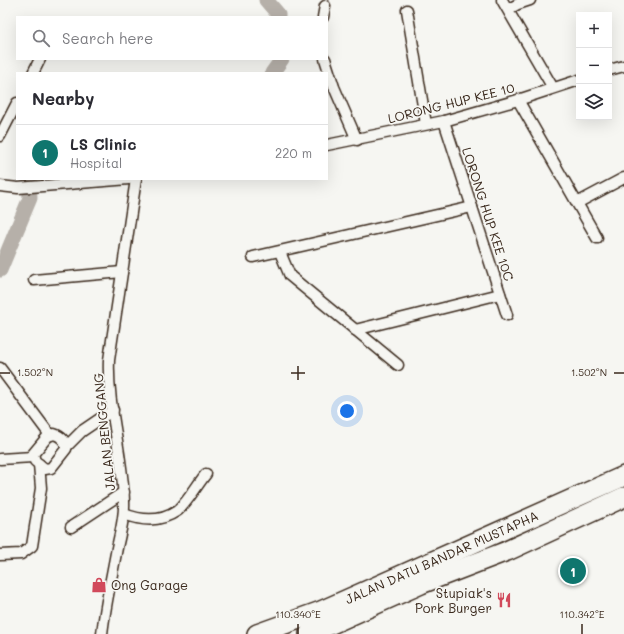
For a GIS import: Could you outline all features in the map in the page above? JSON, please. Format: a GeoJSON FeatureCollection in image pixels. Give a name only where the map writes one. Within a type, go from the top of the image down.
{"type":"FeatureCollection","features":[{"type":"Feature","properties":{"kind":"highway","name":"JALAN DATU BANDAR MUSTAPHA"},"geometry":{"type":"LineString","coordinates":[[257,634],[321,611],[624,476]]}},
{"type":"Feature","properties":{"kind":"highway","name":"JALAN DATU BANDAR MUSTAPHA"},"geometry":{"type":"LineString","coordinates":[[309,634],[421,584],[507,551],[624,498]]}},
{"type":"Feature","properties":{"kind":"street"},"geometry":{"type":"LineString","coordinates":[[502,0],[509,9],[553,88]]}},
{"type":"Feature","properties":{"kind":"street"},"geometry":{"type":"LineString","coordinates":[[509,9],[530,0]]}},
{"type":"Feature","properties":{"kind":"street"},"geometry":{"type":"LineString","coordinates":[[323,16],[325,6]]}},
{"type":"Feature","properties":{"kind":"street"},"geometry":{"type":"LineString","coordinates":[[407,10],[426,124]]}},
{"type":"Feature","properties":{"kind":"street"},"geometry":{"type":"LineString","coordinates":[[34,72],[40,60]]}},
{"type":"Feature","properties":{"kind":"street"},"geometry":{"type":"LineString","coordinates":[[325,60],[334,87],[357,140]]}},
{"type":"Feature","properties":{"kind":"street"},"geometry":{"type":"LineString","coordinates":[[612,69],[624,66]]}},
{"type":"Feature","properties":{"kind":"street","name":"LORONG HUP KEE 10"},"geometry":{"type":"LineString","coordinates":[[328,145],[444,121],[518,100],[576,81]]}},
{"type":"Feature","properties":{"kind":"street"},"geometry":{"type":"LineString","coordinates":[[518,100],[597,238]]}},
{"type":"Feature","properties":{"kind":"street"},"geometry":{"type":"LineString","coordinates":[[0,136],[16,105]]}},
{"type":"Feature","properties":{"kind":"street","name":"LORONG HUP KEE 10C"},"geometry":{"type":"LineString","coordinates":[[444,121],[507,315]]}},
{"type":"Feature","properties":{"kind":"street"},"geometry":{"type":"LineString","coordinates":[[577,203],[624,178]]}},
{"type":"Feature","properties":{"kind":"street"},"geometry":{"type":"LineString","coordinates":[[0,186],[18,188],[117,180]]}},
{"type":"Feature","properties":{"kind":"street","name":"JALAN BENGGANG"},"geometry":{"type":"LineString","coordinates":[[102,634],[106,603],[124,514],[124,492],[113,410],[109,360],[136,180]]}},
{"type":"Feature","properties":{"kind":"street"},"geometry":{"type":"LineString","coordinates":[[253,257],[472,207]]}},
{"type":"Feature","properties":{"kind":"street"},"geometry":{"type":"LineString","coordinates":[[280,252],[290,276],[398,365]]}},
{"type":"Feature","properties":{"kind":"street"},"geometry":{"type":"LineString","coordinates":[[34,280],[122,272]]}},
{"type":"Feature","properties":{"kind":"street"},"geometry":{"type":"LineString","coordinates":[[355,330],[500,294]]}},
{"type":"Feature","properties":{"kind":"street"},"geometry":{"type":"LineString","coordinates":[[0,368],[50,435]]}},
{"type":"Feature","properties":{"kind":"street"},"geometry":{"type":"LineString","coordinates":[[64,442],[113,410]]}},
{"type":"Feature","properties":{"kind":"street"},"geometry":{"type":"LineString","coordinates":[[0,555],[21,554],[32,546],[41,488],[51,468],[66,451],[64,442],[57,435],[50,435],[35,450],[41,488]]}},
{"type":"Feature","properties":{"kind":"street"},"geometry":{"type":"LineString","coordinates":[[0,459],[36,461],[45,469],[51,468]]}},
{"type":"Feature","properties":{"kind":"street"},"geometry":{"type":"LineString","coordinates":[[124,514],[134,518],[153,520],[178,511],[206,474]]}},
{"type":"Feature","properties":{"kind":"street"},"geometry":{"type":"LineString","coordinates":[[71,527],[124,492]]}},
{"type":"Feature","properties":{"kind":"waterway"},"geometry":{"type":"LineString","coordinates":[[266,0],[278,16]]}},
{"type":"Feature","properties":{"kind":"waterway"},"geometry":{"type":"LineString","coordinates":[[273,72],[281,60]]}},
{"type":"Feature","properties":{"kind":"waterway"},"geometry":{"type":"LineString","coordinates":[[0,270],[30,198],[29,180]]}},
{"type":"Feature","properties":{"kind":"place","name":"LS Clinic"},"geometry":{"type":"Point","coordinates":[573,571]}},
{"type":"Feature","properties":{"kind":"place","name":"Ong Garage"},"geometry":{"type":"Point","coordinates":[99,585]}},
{"type":"Feature","properties":{"kind":"place","name":"Stupiak's Pork Burger"},"geometry":{"type":"Point","coordinates":[504,600]}}]}
